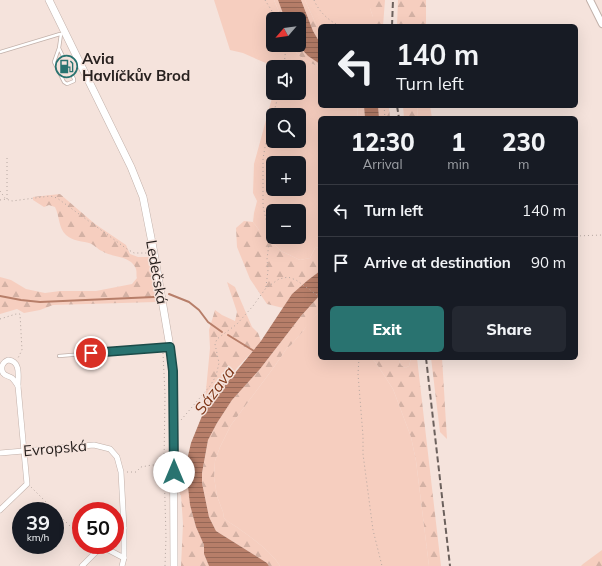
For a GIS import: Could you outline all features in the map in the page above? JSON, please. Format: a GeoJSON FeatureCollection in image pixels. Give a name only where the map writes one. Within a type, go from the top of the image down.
{"type":"FeatureCollection","features":[{"type":"Feature","properties":{"kind":"main road","name":"Ledečská"},"geometry":{"type":"LineString","coordinates":[[49,0],[62,33],[131,167],[143,197],[154,253],[167,348],[173,371],[174,566]]}},
{"type":"Feature","properties":{"kind":"street"},"geometry":{"type":"LineString","coordinates":[[590,0],[602,24]]}},
{"type":"Feature","properties":{"kind":"street"},"geometry":{"type":"LineString","coordinates":[[0,510],[27,484],[18,386],[18,367],[14,361],[8,360],[3,362],[1,368],[3,373],[12,378],[18,386]]}},
{"type":"Feature","properties":{"kind":"street","name":"Evropská"},"geometry":{"type":"LineString","coordinates":[[0,454],[94,445],[110,449],[117,457],[121,472],[123,502]]}},
{"type":"Feature","properties":{"kind":"street"},"geometry":{"type":"LineString","coordinates":[[82,566],[94,554]]}},
{"type":"Feature","properties":{"kind":"street"},"geometry":{"type":"LineString","coordinates":[[117,554],[124,558]]}},
{"type":"Feature","properties":{"kind":"street","name":"Evropská"},"geometry":{"type":"LineString","coordinates":[[122,566],[124,554]]}},
{"type":"Feature","properties":{"kind":"lane"},"geometry":{"type":"LineString","coordinates":[[0,52],[62,33],[54,62],[64,82],[67,84],[74,81],[74,79],[59,48]]}},
{"type":"Feature","properties":{"kind":"lane"},"geometry":{"type":"LineString","coordinates":[[59,356],[167,348]]}},
{"type":"Feature","properties":{"kind":"path"},"geometry":{"type":"LineString","coordinates":[[265,0],[273,12]]}},
{"type":"Feature","properties":{"kind":"path"},"geometry":{"type":"LineString","coordinates":[[314,0],[326,17],[336,24]]}},
{"type":"Feature","properties":{"kind":"path"},"geometry":{"type":"LineString","coordinates":[[266,140],[263,159],[263,206],[269,234],[269,243],[266,288]]}},
{"type":"Feature","properties":{"kind":"path"},"geometry":{"type":"LineString","coordinates":[[6,199],[8,158]]}},
{"type":"Feature","properties":{"kind":"path"},"geometry":{"type":"LineString","coordinates":[[0,191],[6,199]]}},
{"type":"Feature","properties":{"kind":"path"},"geometry":{"type":"LineString","coordinates":[[0,200],[50,196],[57,198],[134,253],[154,253]]}},
{"type":"Feature","properties":{"kind":"path"},"geometry":{"type":"LineString","coordinates":[[578,236],[602,235]]}},
{"type":"Feature","properties":{"kind":"path"},"geometry":{"type":"LineString","coordinates":[[174,428],[210,386],[216,376],[219,363],[216,344],[217,339],[237,324],[266,288],[279,279],[288,277],[296,280],[318,296]]}},
{"type":"Feature","properties":{"kind":"path"},"geometry":{"type":"LineString","coordinates":[[0,319],[20,314],[22,350],[16,363]]}},
{"type":"Feature","properties":{"kind":"path"},"geometry":{"type":"LineString","coordinates":[[165,566],[166,537],[164,465],[167,348]]}},
{"type":"Feature","properties":{"kind":"path"},"geometry":{"type":"LineString","coordinates":[[359,360],[358,374],[363,454],[373,530],[382,566]]}},
{"type":"Feature","properties":{"kind":"path"},"geometry":{"type":"LineString","coordinates":[[121,472],[136,472],[141,467],[164,465]]}},
{"type":"Feature","properties":{"kind":"path"},"geometry":{"type":"LineString","coordinates":[[27,484],[46,502]]}},
{"type":"Feature","properties":{"kind":"path"},"geometry":{"type":"LineString","coordinates":[[64,520],[72,528]]}},
{"type":"Feature","properties":{"kind":"green space"},"geometry":{"type":"Polygon","coordinates":[[[214,0],[274,0],[279,12],[266,12],[266,52],[296,52],[306,60],[266,60],[266,63],[243,53],[230,50],[214,0]]]}},
{"type":"Feature","properties":{"kind":"green space"},"geometry":{"type":"Polygon","coordinates":[[[274,0],[278,0],[282,12],[279,12],[274,0]]]}},
{"type":"Feature","properties":{"kind":"green space"},"geometry":{"type":"Polygon","coordinates":[[[301,0],[305,0],[318,29],[318,40],[313,31],[301,0]]]}},
{"type":"Feature","properties":{"kind":"green space"},"geometry":{"type":"Polygon","coordinates":[[[305,0],[370,0],[373,24],[318,24],[318,29],[305,0]]]}},
{"type":"Feature","properties":{"kind":"green space"},"geometry":{"type":"Polygon","coordinates":[[[370,0],[385,0],[383,24],[373,24],[373,17],[370,8],[370,0]]]}},
{"type":"Feature","properties":{"kind":"green space"},"geometry":{"type":"Polygon","coordinates":[[[398,0],[426,0],[426,24],[397,24],[398,0]]]}},
{"type":"Feature","properties":{"kind":"green space"},"geometry":{"type":"Polygon","coordinates":[[[296,52],[304,52],[318,63],[318,66],[307,61],[296,52]]]}},
{"type":"Feature","properties":{"kind":"green space"},"geometry":{"type":"Polygon","coordinates":[[[306,60],[318,66],[318,108],[358,108],[357,116],[318,116],[318,247],[315,248],[310,258],[300,260],[281,251],[272,244],[306,244],[306,204],[266,204],[266,239],[253,222],[257,201],[253,193],[254,164],[266,120],[266,148],[306,148],[306,108],[269,108],[271,100],[306,100],[306,60]]]}},
{"type":"Feature","properties":{"kind":"green space"},"geometry":{"type":"Polygon","coordinates":[[[358,108],[364,108],[365,116],[357,116],[358,108]]]}},
{"type":"Feature","properties":{"kind":"green space"},"geometry":{"type":"Polygon","coordinates":[[[378,108],[389,108],[390,116],[379,116],[378,108]]]}},
{"type":"Feature","properties":{"kind":"green space"},"geometry":{"type":"Polygon","coordinates":[[[403,108],[417,108],[418,116],[404,116],[403,108]]]}},
{"type":"Feature","properties":{"kind":"green space"},"geometry":{"type":"Polygon","coordinates":[[[417,108],[430,108],[432,116],[418,116],[417,108]]]}},
{"type":"Feature","properties":{"kind":"green space"},"geometry":{"type":"Polygon","coordinates":[[[60,194],[95,224],[126,245],[130,254],[138,257],[149,257],[156,292],[156,302],[53,305],[40,310],[24,313],[17,309],[0,314],[0,277],[11,280],[26,289],[45,293],[60,291],[96,291],[132,284],[137,278],[134,264],[130,261],[106,253],[89,243],[69,237],[63,232],[55,207],[49,205],[44,207],[33,200],[33,197],[60,194]]]}},
{"type":"Feature","properties":{"kind":"green space"},"geometry":{"type":"Polygon","coordinates":[[[244,221],[253,222],[259,230],[265,232],[266,244],[275,245],[281,251],[300,260],[310,258],[315,248],[318,247],[318,272],[292,294],[283,308],[267,304],[250,279],[237,247],[236,228],[244,221]]]}},
{"type":"Feature","properties":{"kind":"green space"},"geometry":{"type":"Polygon","coordinates":[[[227,282],[235,287],[252,327],[258,333],[261,341],[237,368],[204,411],[210,348],[209,330],[215,310],[235,321],[237,312],[227,282]]]}},
{"type":"Feature","properties":{"kind":"green space"},"geometry":{"type":"Polygon","coordinates":[[[318,297],[318,314],[287,348],[231,425],[215,461],[214,477],[217,496],[224,518],[263,547],[273,556],[280,566],[269,566],[267,563],[216,531],[209,517],[202,483],[202,473],[208,440],[217,423],[232,400],[260,369],[301,316],[318,297]]]}},
{"type":"Feature","properties":{"kind":"green space"},"geometry":{"type":"Polygon","coordinates":[[[317,314],[318,360],[374,360],[393,389],[411,437],[416,461],[429,566],[280,566],[273,556],[263,547],[224,518],[217,496],[214,477],[215,461],[220,447],[231,425],[287,348],[304,330],[309,321],[317,314]]]}},
{"type":"Feature","properties":{"kind":"green space"},"geometry":{"type":"Polygon","coordinates":[[[374,360],[399,360],[401,365],[405,368],[409,366],[410,360],[417,360],[441,566],[429,566],[416,461],[411,437],[393,389],[374,360]]]}},
{"type":"Feature","properties":{"kind":"green space"},"geometry":{"type":"Polygon","coordinates":[[[399,360],[410,360],[409,366],[405,368],[401,365],[399,360]]]}},
{"type":"Feature","properties":{"kind":"green space"},"geometry":{"type":"Polygon","coordinates":[[[431,360],[442,360],[447,439],[440,432],[431,360]]]}},
{"type":"Feature","properties":{"kind":"green space"},"geometry":{"type":"Polygon","coordinates":[[[186,469],[190,505],[196,527],[204,545],[204,554],[209,566],[181,566],[183,524],[180,495],[181,475],[186,469]]]}},
{"type":"Feature","properties":{"kind":"green space"},"geometry":{"type":"Polygon","coordinates":[[[602,550],[602,566],[581,566],[583,564],[602,550]]]}},
{"type":"Feature","properties":{"kind":"shaded area"},"geometry":{"type":"Polygon","coordinates":[[[278,0],[301,0],[306,12],[282,12],[278,0]]]}},
{"type":"Feature","properties":{"kind":"shaded area"},"geometry":{"type":"Polygon","coordinates":[[[306,13],[318,40],[318,63],[304,52],[306,52],[306,13]]]}},
{"type":"Feature","properties":{"kind":"shaded area"},"geometry":{"type":"Polygon","coordinates":[[[364,108],[378,108],[379,116],[365,116],[364,108]]]}},
{"type":"Feature","properties":{"kind":"shaded area"},"geometry":{"type":"Polygon","coordinates":[[[318,272],[318,297],[301,316],[260,369],[232,400],[208,440],[202,473],[202,483],[209,517],[216,531],[267,563],[269,566],[209,566],[204,554],[204,545],[196,527],[190,505],[186,469],[191,443],[204,411],[261,341],[292,294],[318,272]]]}},
{"type":"Feature","properties":{"kind":"waterway"},"geometry":{"type":"LineString","coordinates":[[169,294],[189,302],[199,310],[208,322],[222,332]]}},
{"type":"Feature","properties":{"kind":"waterway"},"geometry":{"type":"LineString","coordinates":[[0,296],[40,302],[154,297]]}},
{"type":"Feature","properties":{"kind":"waterway"},"geometry":{"type":"LineString","coordinates":[[228,335],[254,351]]}},
{"type":"Feature","properties":{"kind":"railway"},"geometry":{"type":"LineString","coordinates":[[392,24],[393,0]]}},
{"type":"Feature","properties":{"kind":"railway"},"geometry":{"type":"LineString","coordinates":[[397,108],[399,116]]}},
{"type":"Feature","properties":{"kind":"railway"},"geometry":{"type":"LineString","coordinates":[[426,360],[450,566]]}},
{"type":"Feature","properties":{"kind":"place","name":"Avia Havlíčkův Brod"},"geometry":{"type":"Point","coordinates":[66,67]}},
{"type":"Feature","properties":{"kind":"route"},"geometry":{"type":"LineString","coordinates":[[91,353],[170,347],[173,371],[174,472]]}},
{"type":"Feature","properties":{"kind":"water label","name":"Sázava"},"geometry":{"type":"Point","coordinates":[214,390]}}]}
